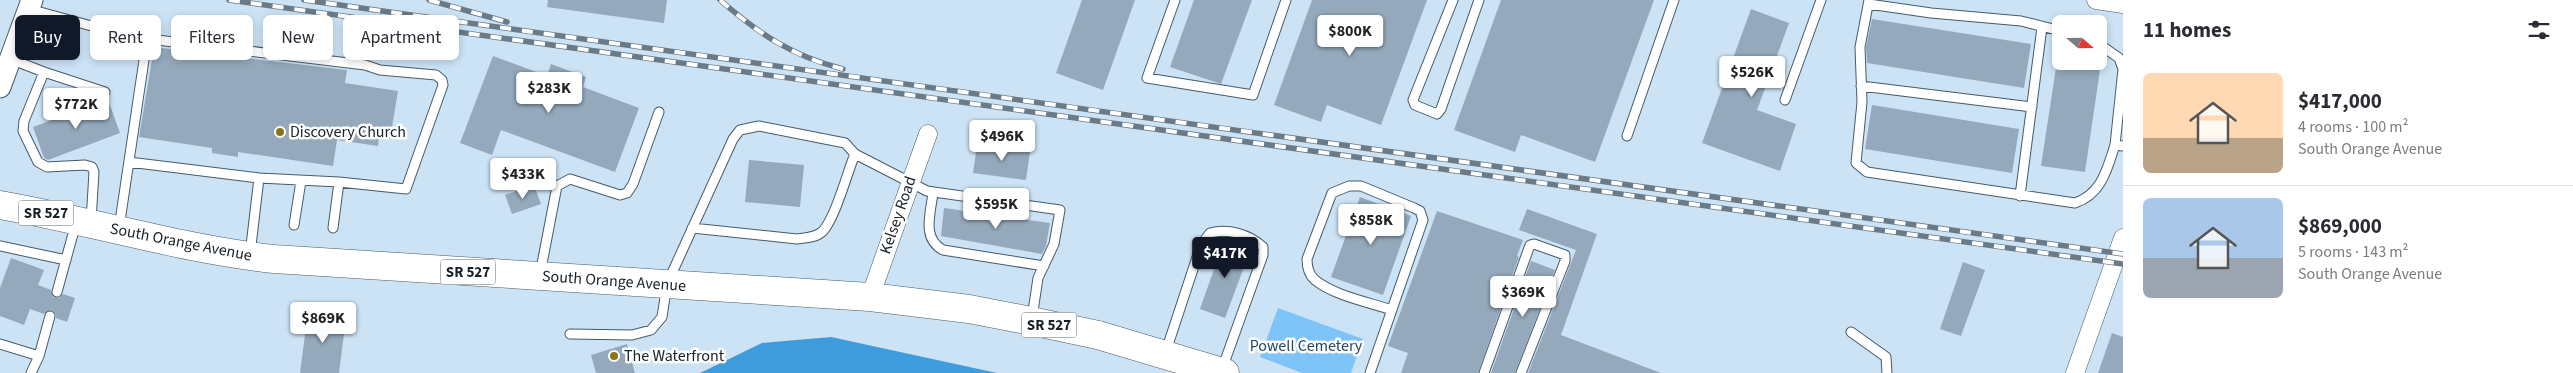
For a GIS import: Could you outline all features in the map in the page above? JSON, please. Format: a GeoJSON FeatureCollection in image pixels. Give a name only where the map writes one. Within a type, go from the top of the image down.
{"type":"FeatureCollection","features":[{"type":"Feature","properties":{"kind":"main road","name":"South Orange Avenue"},"geometry":{"type":"LineString","coordinates":[[0,205],[84,222],[200,250],[249,257],[870,297],[968,309],[1031,320],[1098,335],[1223,372]]}},
{"type":"Feature","properties":{"kind":"street"},"geometry":{"type":"LineString","coordinates":[[2096,0],[2123,4]]}},
{"type":"Feature","properties":{"kind":"street"},"geometry":{"type":"LineString","coordinates":[[0,87],[31,4]]}},
{"type":"Feature","properties":{"kind":"street","name":"Kelsey Road"},"geometry":{"type":"LineString","coordinates":[[870,297],[928,134]]}},
{"type":"Feature","properties":{"kind":"street"},"geometry":{"type":"LineString","coordinates":[[2075,373],[2123,238]]}},
{"type":"Feature","properties":{"kind":"lane"},"geometry":{"type":"LineString","coordinates":[[1175,0],[1147,78],[1253,95],[1286,0]]}},
{"type":"Feature","properties":{"kind":"lane"},"geometry":{"type":"LineString","coordinates":[[1454,0],[1414,100],[1415,105],[1437,114],[1441,109],[1479,0]]}},
{"type":"Feature","properties":{"kind":"lane"},"geometry":{"type":"LineString","coordinates":[[1627,136],[1674,0]]}},
{"type":"Feature","properties":{"kind":"lane"},"geometry":{"type":"LineString","coordinates":[[1785,100],[1821,0]]}},
{"type":"Feature","properties":{"kind":"lane"},"geometry":{"type":"LineString","coordinates":[[2052,29],[2021,21],[1930,13],[1869,2],[1860,47],[1862,102],[1855,151],[1856,163],[1867,172],[2020,196],[2075,202],[2084,200],[2096,192],[2119,145],[2123,69],[2119,58],[2108,49]]}},
{"type":"Feature","properties":{"kind":"lane"},"geometry":{"type":"LineString","coordinates":[[31,4],[90,23]]}},
{"type":"Feature","properties":{"kind":"lane"},"geometry":{"type":"LineString","coordinates":[[2020,196],[2042,27]]}},
{"type":"Feature","properties":{"kind":"lane"},"geometry":{"type":"LineString","coordinates":[[128,162],[259,178],[339,182],[406,189],[443,86],[442,80],[436,75],[380,70],[365,65],[161,40]]}},
{"type":"Feature","properties":{"kind":"lane"},"geometry":{"type":"LineString","coordinates":[[10,59],[105,92]]}},
{"type":"Feature","properties":{"kind":"lane"},"geometry":{"type":"LineString","coordinates":[[118,231],[144,60]]}},
{"type":"Feature","properties":{"kind":"lane"},"geometry":{"type":"LineString","coordinates":[[44,72],[24,121],[23,131],[38,162],[47,167],[85,165],[92,167],[94,172],[84,222],[66,260],[57,292]]}},
{"type":"Feature","properties":{"kind":"lane"},"geometry":{"type":"LineString","coordinates":[[1861,86],[2032,107]]}},
{"type":"Feature","properties":{"kind":"lane"},"geometry":{"type":"LineString","coordinates":[[500,166],[557,186],[570,179],[620,195],[626,194],[634,184],[659,112]]}},
{"type":"Feature","properties":{"kind":"lane"},"geometry":{"type":"LineString","coordinates":[[570,334],[632,335],[651,330],[662,317],[667,284],[733,139],[740,130],[759,126],[845,143],[855,154],[910,183],[934,192],[1060,210],[1054,244],[1038,278],[1031,320]]}},
{"type":"Feature","properties":{"kind":"lane"},"geometry":{"type":"LineString","coordinates":[[692,228],[797,239],[811,238],[822,232],[830,219],[855,154]]}},
{"type":"Feature","properties":{"kind":"lane"},"geometry":{"type":"LineString","coordinates":[[249,257],[259,178]]}},
{"type":"Feature","properties":{"kind":"lane"},"geometry":{"type":"LineString","coordinates":[[294,225],[301,181]]}},
{"type":"Feature","properties":{"kind":"lane"},"geometry":{"type":"LineString","coordinates":[[333,228],[339,182]]}},
{"type":"Feature","properties":{"kind":"lane"},"geometry":{"type":"LineString","coordinates":[[539,276],[557,186]]}},
{"type":"Feature","properties":{"kind":"lane"},"geometry":{"type":"LineString","coordinates":[[1370,373],[1392,310],[1423,220],[1420,211],[1361,186],[1349,186],[1332,193],[1307,258],[1308,268],[1314,279],[1332,290],[1392,310]]}},
{"type":"Feature","properties":{"kind":"lane"},"geometry":{"type":"LineString","coordinates":[[934,192],[929,234],[931,242],[943,250],[1044,266]]}},
{"type":"Feature","properties":{"kind":"lane"},"geometry":{"type":"LineString","coordinates":[[1165,354],[1201,245],[1210,233],[1221,230],[1239,233],[1256,240],[1263,247],[1263,255],[1223,372]]}},
{"type":"Feature","properties":{"kind":"lane"},"geometry":{"type":"LineString","coordinates":[[1484,373],[1530,245],[1534,244],[1565,255],[1565,261],[1521,373]]}},
{"type":"Feature","properties":{"kind":"lane"},"geometry":{"type":"LineString","coordinates":[[0,246],[66,260]]}},
{"type":"Feature","properties":{"kind":"lane"},"geometry":{"type":"LineString","coordinates":[[31,373],[39,356],[50,316]]}},
{"type":"Feature","properties":{"kind":"lane"},"geometry":{"type":"LineString","coordinates":[[1851,332],[1886,357],[1886,373]]}},
{"type":"Feature","properties":{"kind":"lane"},"geometry":{"type":"LineString","coordinates":[[0,344],[39,356]]}},
{"type":"Feature","properties":{"kind":"green space","name":"Powell Cemetery"},"geometry":{"type":"Polygon","coordinates":[[[1278,308],[1363,339],[1351,373],[1302,373],[1260,357],[1278,308]]]}},
{"type":"Feature","properties":{"kind":"shaded area"},"geometry":{"type":"Polygon","coordinates":[[[831,337],[997,373],[700,373],[762,343],[831,337]]]}},
{"type":"Feature","properties":{"kind":"building"},"geometry":{"type":"Polygon","coordinates":[[[548,0],[667,0],[664,23],[547,7],[548,0]]]}},
{"type":"Feature","properties":{"kind":"building"},"geometry":{"type":"Polygon","coordinates":[[[1082,0],[1135,0],[1103,90],[1056,73],[1082,0]]]}},
{"type":"Feature","properties":{"kind":"building"},"geometry":{"type":"Polygon","coordinates":[[[1194,0],[1252,0],[1221,84],[1170,67],[1194,0]]]}},
{"type":"Feature","properties":{"kind":"building"},"geometry":{"type":"Polygon","coordinates":[[[1312,0],[1427,0],[1381,125],[1327,105],[1321,122],[1274,105],[1312,0]]]}},
{"type":"Feature","properties":{"kind":"building"},"geometry":{"type":"Polygon","coordinates":[[[1501,0],[1654,0],[1595,162],[1521,135],[1515,152],[1454,130],[1501,0]]]}},
{"type":"Feature","properties":{"kind":"building"},"geometry":{"type":"Polygon","coordinates":[[[1751,9],[1789,23],[1757,110],[1796,124],[1780,171],[1702,143],[1751,9]]]}},
{"type":"Feature","properties":{"kind":"building"},"geometry":{"type":"Polygon","coordinates":[[[1872,19],[2031,44],[2024,88],[1867,63],[1866,47],[1872,19]]]}},
{"type":"Feature","properties":{"kind":"building"},"geometry":{"type":"Polygon","coordinates":[[[161,48],[171,49],[171,60],[253,59],[347,70],[345,83],[398,91],[390,139],[379,137],[378,146],[337,140],[333,166],[238,152],[238,157],[212,153],[212,148],[139,137],[152,60],[161,60],[161,48]]]}},
{"type":"Feature","properties":{"kind":"building"},"geometry":{"type":"Polygon","coordinates":[[[493,56],[547,76],[551,64],[586,77],[583,87],[639,108],[615,172],[501,130],[492,155],[460,143],[493,56]]]}},
{"type":"Feature","properties":{"kind":"building"},"geometry":{"type":"Polygon","coordinates":[[[2056,70],[2100,70],[2085,172],[2041,166],[2056,70]]]}},
{"type":"Feature","properties":{"kind":"building"},"geometry":{"type":"Polygon","coordinates":[[[108,100],[120,133],[48,160],[44,158],[33,127],[108,100]]]}},
{"type":"Feature","properties":{"kind":"building"},"geometry":{"type":"Polygon","coordinates":[[[1872,105],[2019,129],[2012,173],[1865,149],[1872,105]]]}},
{"type":"Feature","properties":{"kind":"building"},"geometry":{"type":"Polygon","coordinates":[[[977,145],[1030,152],[1026,180],[973,173],[977,145]]]}},
{"type":"Feature","properties":{"kind":"building"},"geometry":{"type":"Polygon","coordinates":[[[749,160],[804,165],[800,207],[745,202],[749,160]]]}},
{"type":"Feature","properties":{"kind":"building"},"geometry":{"type":"Polygon","coordinates":[[[534,185],[541,204],[512,214],[505,195],[534,185]]]}},
{"type":"Feature","properties":{"kind":"building"},"geometry":{"type":"Polygon","coordinates":[[[1360,197],[1411,216],[1383,295],[1331,277],[1360,197]]]}},
{"type":"Feature","properties":{"kind":"building"},"geometry":{"type":"Polygon","coordinates":[[[944,208],[1050,223],[1046,246],[1042,254],[941,236],[944,208]]]}},
{"type":"Feature","properties":{"kind":"building"},"geometry":{"type":"Polygon","coordinates":[[[1527,209],[1597,234],[1561,335],[1661,373],[1528,373],[1576,250],[1519,230],[1527,209]]]}},
{"type":"Feature","properties":{"kind":"building"},"geometry":{"type":"Polygon","coordinates":[[[1437,211],[1523,240],[1517,256],[1519,257],[1478,373],[1401,373],[1408,353],[1388,346],[1437,211]]]}},
{"type":"Feature","properties":{"kind":"building"},"geometry":{"type":"Polygon","coordinates":[[[1224,241],[1250,251],[1225,318],[1200,309],[1224,241]]]}},
{"type":"Feature","properties":{"kind":"building"},"geometry":{"type":"Polygon","coordinates":[[[11,258],[44,270],[38,285],[51,290],[53,297],[59,298],[63,294],[75,298],[67,322],[56,318],[56,314],[51,310],[44,314],[30,309],[24,325],[0,316],[0,288],[11,258]]]}},
{"type":"Feature","properties":{"kind":"building"},"geometry":{"type":"Polygon","coordinates":[[[1531,261],[1555,270],[1515,373],[1491,373],[1531,261]]]}},
{"type":"Feature","properties":{"kind":"building"},"geometry":{"type":"Polygon","coordinates":[[[1963,262],[1985,270],[1961,336],[1940,329],[1963,262]]]}},
{"type":"Feature","properties":{"kind":"building"},"geometry":{"type":"Polygon","coordinates":[[[308,312],[346,318],[339,373],[300,373],[308,312]]]}},
{"type":"Feature","properties":{"kind":"building"},"geometry":{"type":"Polygon","coordinates":[[[2112,333],[2123,337],[2123,373],[2098,373],[2112,333]]]}},
{"type":"Feature","properties":{"kind":"building"},"geometry":{"type":"Polygon","coordinates":[[[627,344],[635,373],[596,373],[591,355],[627,344]]]}},
{"type":"Feature","properties":{"kind":"railway"},"geometry":{"type":"LineString","coordinates":[[229,0],[2123,264]]}},
{"type":"Feature","properties":{"kind":"railway"},"geometry":{"type":"LineString","coordinates":[[304,0],[2123,254]]}},
{"type":"Feature","properties":{"kind":"railway"},"geometry":{"type":"LineString","coordinates":[[429,0],[507,22]]}},
{"type":"Feature","properties":{"kind":"railway"},"geometry":{"type":"LineString","coordinates":[[720,0],[777,42],[808,58],[843,69]]}},
{"type":"Feature","properties":{"kind":"place","name":"Discovery Church"},"geometry":{"type":"Point","coordinates":[280,132]}},
{"type":"Feature","properties":{"kind":"place","name":"The Waterfront"},"geometry":{"type":"Point","coordinates":[614,356]}}]}
